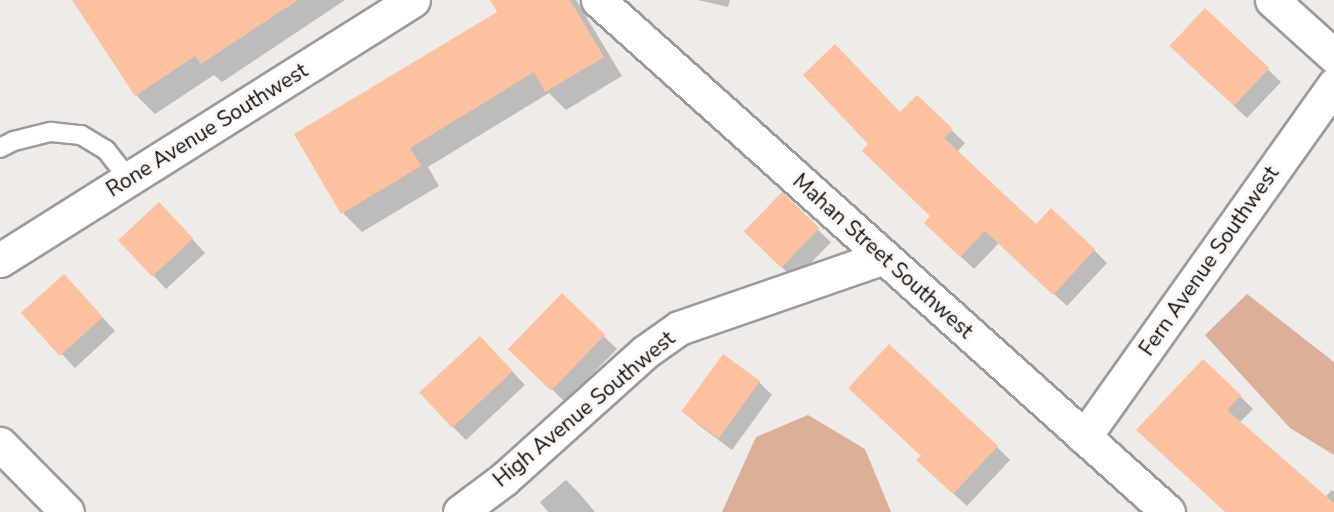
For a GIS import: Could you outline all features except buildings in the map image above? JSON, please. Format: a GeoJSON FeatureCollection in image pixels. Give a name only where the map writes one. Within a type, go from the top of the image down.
{"type":"FeatureCollection","features":[{"type":"Feature","properties":{"kind":"street","name":"Rone Avenue Southwest"},"geometry":{"type":"LineString","coordinates":[[0,260],[413,0]]}},
{"type":"Feature","properties":{"kind":"street","name":"Mahan Street Southwest"},"geometry":{"type":"LineString","coordinates":[[598,0],[1168,512]]}},
{"type":"Feature","properties":{"kind":"street"},"geometry":{"type":"LineString","coordinates":[[1272,0],[1334,56]]}},
{"type":"Feature","properties":{"kind":"street","name":"Fern Avenue Southwest"},"geometry":{"type":"LineString","coordinates":[[1084,437],[1334,85]]}},
{"type":"Feature","properties":{"kind":"street","name":"High Avenue Southwest"},"geometry":{"type":"LineString","coordinates":[[460,512],[504,478],[645,352],[679,328],[884,257]]}},
{"type":"Feature","properties":{"kind":"street"},"geometry":{"type":"LineString","coordinates":[[0,444],[67,512]]}},
{"type":"Feature","properties":{"kind":"lane"},"geometry":{"type":"LineString","coordinates":[[0,148],[14,141],[51,132],[81,135],[106,150],[129,179]]}},
{"type":"Feature","properties":{"kind":"shaded area"},"geometry":{"type":"Polygon","coordinates":[[[1247,294],[1334,362],[1334,455],[1290,428],[1205,335],[1247,294]]]}},
{"type":"Feature","properties":{"kind":"shaded area"},"geometry":{"type":"Polygon","coordinates":[[[808,415],[865,449],[891,512],[722,512],[756,437],[808,415]]]}}]}
